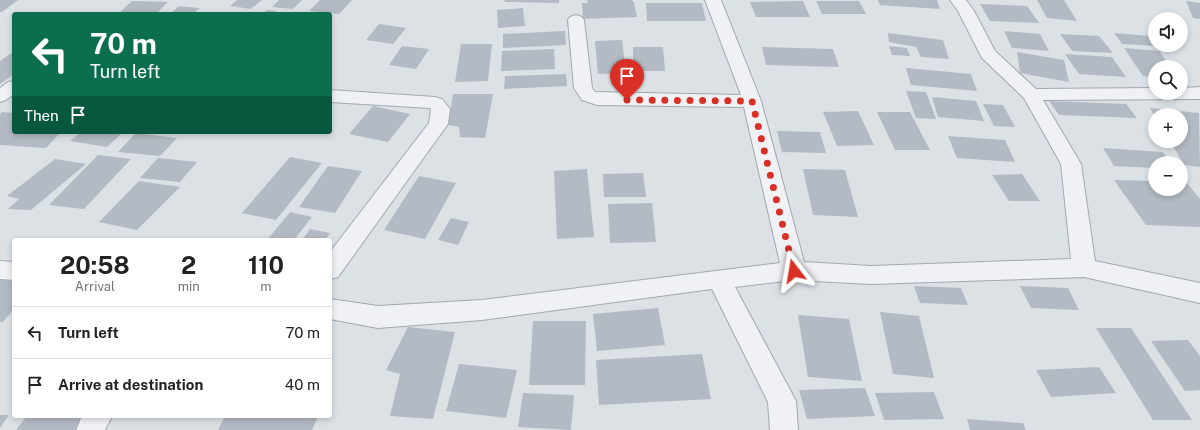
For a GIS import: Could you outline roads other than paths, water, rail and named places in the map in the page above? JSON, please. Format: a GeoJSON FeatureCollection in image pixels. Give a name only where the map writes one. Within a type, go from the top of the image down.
{"type":"FeatureCollection","features":[{"type":"Feature","properties":{"kind":"street"},"geometry":{"type":"LineString","coordinates":[[713,0],[752,101],[794,271]]}},
{"type":"Feature","properties":{"kind":"street"},"geometry":{"type":"LineString","coordinates":[[958,0],[966,11],[988,54],[1031,95],[1071,164],[1084,268]]}},
{"type":"Feature","properties":{"kind":"street"},"geometry":{"type":"LineString","coordinates":[[576,20],[582,88],[588,96],[597,99],[752,101]]}},
{"type":"Feature","properties":{"kind":"street"},"geometry":{"type":"LineString","coordinates":[[0,96],[12,87]]}},
{"type":"Feature","properties":{"kind":"street"},"geometry":{"type":"LineString","coordinates":[[1031,95],[1200,93]]}},
{"type":"Feature","properties":{"kind":"street"},"geometry":{"type":"LineString","coordinates":[[332,96],[435,103],[441,109],[438,124],[332,267]]}},
{"type":"Feature","properties":{"kind":"street"},"geometry":{"type":"LineString","coordinates":[[332,309],[378,317],[475,310],[794,271],[871,275],[1084,268],[1200,293]]}},
{"type":"Feature","properties":{"kind":"street"},"geometry":{"type":"LineString","coordinates":[[0,270],[12,271]]}},
{"type":"Feature","properties":{"kind":"street"},"geometry":{"type":"LineString","coordinates":[[719,279],[782,401],[784,430]]}},
{"type":"Feature","properties":{"kind":"street"},"geometry":{"type":"LineString","coordinates":[[90,430],[97,418]]}}]}
